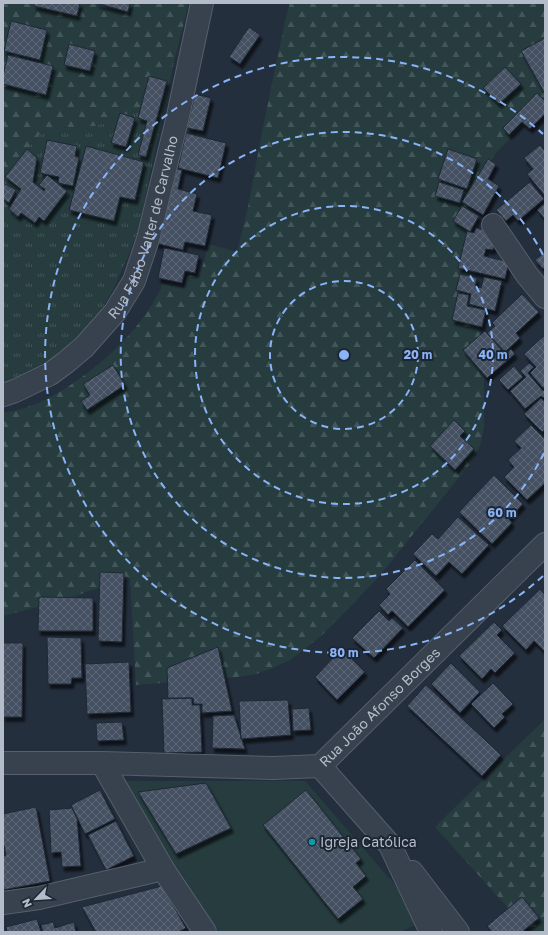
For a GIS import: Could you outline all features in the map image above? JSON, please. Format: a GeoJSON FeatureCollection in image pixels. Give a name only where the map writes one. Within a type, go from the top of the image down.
{"type":"FeatureCollection","features":[{"type":"Feature","properties":{"kind":"street","name":"Rua Fábio Valter de Carvalho"},"geometry":{"type":"LineString","coordinates":[[3,395],[15,392],[50,374],[84,347],[115,312],[134,281],[152,224],[178,116],[202,3]]}},
{"type":"Feature","properties":{"kind":"street"},"geometry":{"type":"LineString","coordinates":[[493,225],[527,275],[545,297]]}},
{"type":"Feature","properties":{"kind":"street","name":"Rua João Afonso Borges"},"geometry":{"type":"LineString","coordinates":[[3,763],[102,763],[273,768],[320,766],[545,544]]}},
{"type":"Feature","properties":{"kind":"street"},"geometry":{"type":"LineString","coordinates":[[102,763],[163,869],[205,932]]}},
{"type":"Feature","properties":{"kind":"street"},"geometry":{"type":"LineString","coordinates":[[320,766],[390,845],[438,904],[458,932]]}},
{"type":"Feature","properties":{"kind":"street"},"geometry":{"type":"LineString","coordinates":[[390,845],[431,932]]}},
{"type":"Feature","properties":{"kind":"street"},"geometry":{"type":"LineString","coordinates":[[3,903],[39,898],[163,869]]}},
{"type":"Feature","properties":{"kind":"green space"},"geometry":{"type":"Polygon","coordinates":[[[3,3],[188,3],[175,57],[159,89],[152,99],[136,111],[95,126],[59,128],[39,135],[31,145],[18,173],[3,226],[3,3]]]}},
{"type":"Feature","properties":{"kind":"green space"},"geometry":{"type":"Polygon","coordinates":[[[290,3],[545,3],[545,106],[517,131],[496,153],[479,180],[471,216],[471,241],[484,375],[484,427],[480,446],[469,465],[381,574],[321,636],[290,660],[256,674],[136,685],[130,578],[64,600],[3,616],[3,413],[26,408],[47,399],[62,391],[105,359],[129,335],[146,314],[163,284],[184,288],[188,274],[199,278],[209,244],[237,252],[248,207],[263,127],[290,3]]]}},
{"type":"Feature","properties":{"kind":"green space"},"geometry":{"type":"Polygon","coordinates":[[[175,57],[138,231],[114,288],[98,315],[72,343],[53,360],[3,387],[3,226],[18,173],[31,145],[39,135],[48,131],[59,128],[95,126],[136,111],[159,89],[175,57]]]}},
{"type":"Feature","properties":{"kind":"green space"},"geometry":{"type":"Polygon","coordinates":[[[545,719],[545,932],[530,932],[435,827],[545,719]]]}},
{"type":"Feature","properties":{"kind":"green space"},"geometry":{"type":"Polygon","coordinates":[[[121,781],[305,781],[396,886],[415,925],[400,932],[219,932],[121,781]]]}},
{"type":"Feature","properties":{"kind":"building"},"geometry":{"type":"Polygon","coordinates":[[[34,3],[80,3],[77,16],[34,6],[34,3]]]}},
{"type":"Feature","properties":{"kind":"building"},"geometry":{"type":"Polygon","coordinates":[[[96,3],[130,3],[128,12],[96,3]]]}},
{"type":"Feature","properties":{"kind":"building"},"geometry":{"type":"Polygon","coordinates":[[[11,21],[47,30],[40,60],[4,51],[11,21]]]}},
{"type":"Feature","properties":{"kind":"building"},"geometry":{"type":"Polygon","coordinates":[[[249,27],[260,35],[240,64],[229,57],[249,27]]]}},
{"type":"Feature","properties":{"kind":"building"},"geometry":{"type":"Polygon","coordinates":[[[545,38],[545,94],[521,51],[545,38]]]}},
{"type":"Feature","properties":{"kind":"building"},"geometry":{"type":"Polygon","coordinates":[[[69,44],[95,51],[90,71],[64,65],[69,44]]]}},
{"type":"Feature","properties":{"kind":"building"},"geometry":{"type":"Polygon","coordinates":[[[8,55],[53,66],[46,95],[3,84],[3,75],[8,55]]]}},
{"type":"Feature","properties":{"kind":"building"},"geometry":{"type":"Polygon","coordinates":[[[505,67],[521,84],[499,104],[483,88],[505,67]]]}},
{"type":"Feature","properties":{"kind":"building"},"geometry":{"type":"Polygon","coordinates":[[[149,76],[167,81],[146,157],[138,155],[147,121],[138,118],[149,76]]]}},
{"type":"Feature","properties":{"kind":"building"},"geometry":{"type":"Polygon","coordinates":[[[537,93],[545,101],[545,114],[530,129],[522,122],[509,135],[503,128],[537,93]]]}},
{"type":"Feature","properties":{"kind":"building"},"geometry":{"type":"Polygon","coordinates":[[[195,94],[211,98],[203,131],[187,128],[195,94]]]}},
{"type":"Feature","properties":{"kind":"building"},"geometry":{"type":"Polygon","coordinates":[[[120,113],[135,118],[126,147],[111,143],[120,113]]]}},
{"type":"Feature","properties":{"kind":"building"},"geometry":{"type":"Polygon","coordinates":[[[186,133],[226,143],[218,178],[178,168],[186,133]]]}},
{"type":"Feature","properties":{"kind":"building"},"geometry":{"type":"Polygon","coordinates":[[[47,140],[77,146],[75,156],[79,158],[73,186],[58,183],[59,177],[40,173],[47,140]]]}},
{"type":"Feature","properties":{"kind":"building"},"geometry":{"type":"Polygon","coordinates":[[[540,145],[545,151],[545,196],[527,174],[533,169],[524,158],[540,145]]]}},
{"type":"Feature","properties":{"kind":"building"},"geometry":{"type":"Polygon","coordinates":[[[86,146],[144,162],[135,200],[120,197],[114,221],[69,210],[86,146]]]}},
{"type":"Feature","properties":{"kind":"building"},"geometry":{"type":"Polygon","coordinates":[[[27,149],[37,158],[33,182],[44,191],[45,189],[39,185],[47,175],[67,191],[44,221],[39,217],[35,223],[21,213],[18,217],[9,209],[21,189],[5,177],[27,149]]]}},
{"type":"Feature","properties":{"kind":"building"},"geometry":{"type":"Polygon","coordinates":[[[448,149],[477,159],[467,189],[438,179],[448,149]]]}},
{"type":"Feature","properties":{"kind":"building"},"geometry":{"type":"Polygon","coordinates":[[[488,159],[496,164],[488,179],[499,186],[483,215],[462,202],[488,159]]]}},
{"type":"Feature","properties":{"kind":"building"},"geometry":{"type":"Polygon","coordinates":[[[172,168],[182,170],[178,189],[197,194],[193,211],[212,215],[205,246],[185,242],[183,250],[155,243],[172,168]]]}},
{"type":"Feature","properties":{"kind":"building"},"geometry":{"type":"Polygon","coordinates":[[[439,182],[464,190],[460,203],[435,196],[439,182]]]}},
{"type":"Feature","properties":{"kind":"building"},"geometry":{"type":"Polygon","coordinates":[[[530,182],[544,199],[518,221],[513,215],[506,221],[496,210],[530,182]]]}},
{"type":"Feature","properties":{"kind":"building"},"geometry":{"type":"Polygon","coordinates":[[[3,183],[16,190],[9,203],[3,199],[3,183]]]}},
{"type":"Feature","properties":{"kind":"building"},"geometry":{"type":"Polygon","coordinates":[[[545,203],[545,219],[537,210],[545,203]]]}},
{"type":"Feature","properties":{"kind":"building"},"geometry":{"type":"Polygon","coordinates":[[[462,206],[479,216],[470,232],[453,221],[462,206]]]}},
{"type":"Feature","properties":{"kind":"building"},"geometry":{"type":"Polygon","coordinates":[[[476,228],[497,233],[493,250],[486,249],[484,256],[509,262],[505,279],[458,268],[467,231],[474,233],[476,228]]]}},
{"type":"Feature","properties":{"kind":"building"},"geometry":{"type":"Polygon","coordinates":[[[164,248],[199,255],[195,273],[185,271],[182,283],[158,278],[164,248]]]}},
{"type":"Feature","properties":{"kind":"building"},"geometry":{"type":"Polygon","coordinates":[[[545,252],[545,267],[543,269],[535,260],[545,252]]]}},
{"type":"Feature","properties":{"kind":"building"},"geometry":{"type":"Polygon","coordinates":[[[460,274],[477,278],[475,287],[481,288],[484,277],[502,281],[495,311],[469,304],[471,294],[456,290],[460,274]]]}},
{"type":"Feature","properties":{"kind":"building"},"geometry":{"type":"Polygon","coordinates":[[[458,293],[469,295],[467,306],[486,310],[482,327],[452,320],[458,293]]]}},
{"type":"Feature","properties":{"kind":"building"},"geometry":{"type":"Polygon","coordinates":[[[522,294],[539,312],[516,333],[520,338],[505,352],[487,333],[495,326],[492,323],[522,294]]]}},
{"type":"Feature","properties":{"kind":"building"},"geometry":{"type":"Polygon","coordinates":[[[485,331],[505,354],[511,349],[515,354],[487,378],[463,350],[485,331]]]}},
{"type":"Feature","properties":{"kind":"building"},"geometry":{"type":"Polygon","coordinates":[[[545,335],[545,387],[543,388],[530,373],[536,367],[524,354],[545,335]]]}},
{"type":"Feature","properties":{"kind":"building"},"geometry":{"type":"Polygon","coordinates":[[[529,363],[534,367],[528,373],[543,391],[545,389],[545,396],[543,398],[541,396],[525,409],[510,391],[526,377],[520,371],[529,363]]]}},
{"type":"Feature","properties":{"kind":"building"},"geometry":{"type":"Polygon","coordinates":[[[113,365],[125,385],[87,410],[81,401],[90,395],[83,384],[113,365]]]}},
{"type":"Feature","properties":{"kind":"building"},"geometry":{"type":"Polygon","coordinates":[[[514,366],[523,377],[508,390],[499,380],[514,366]]]}},
{"type":"Feature","properties":{"kind":"building"},"geometry":{"type":"Polygon","coordinates":[[[541,398],[545,402],[545,430],[542,432],[524,414],[541,398]]]}},
{"type":"Feature","properties":{"kind":"building"},"geometry":{"type":"Polygon","coordinates":[[[454,420],[465,431],[460,436],[474,449],[455,470],[430,446],[454,420]]]}},
{"type":"Feature","properties":{"kind":"building"},"geometry":{"type":"Polygon","coordinates":[[[531,425],[545,439],[545,483],[527,500],[504,477],[514,467],[508,460],[521,448],[514,441],[531,425]]]}},
{"type":"Feature","properties":{"kind":"building"},"geometry":{"type":"Polygon","coordinates":[[[494,475],[523,504],[509,519],[512,523],[492,544],[459,512],[494,475]]]}},
{"type":"Feature","properties":{"kind":"building"},"geometry":{"type":"Polygon","coordinates":[[[458,517],[489,545],[462,574],[449,562],[436,576],[413,554],[432,534],[438,539],[458,517]]]}},
{"type":"Feature","properties":{"kind":"building"},"geometry":{"type":"Polygon","coordinates":[[[415,560],[445,590],[408,627],[392,611],[388,615],[379,605],[390,594],[386,589],[415,560]]]}},
{"type":"Feature","properties":{"kind":"building"},"geometry":{"type":"Polygon","coordinates":[[[100,572],[124,573],[122,642],[98,641],[100,572]]]}},
{"type":"Feature","properties":{"kind":"building"},"geometry":{"type":"Polygon","coordinates":[[[540,589],[545,595],[545,652],[534,641],[526,650],[502,626],[540,589]]]}},
{"type":"Feature","properties":{"kind":"building"},"geometry":{"type":"Polygon","coordinates":[[[39,597],[93,598],[93,631],[38,631],[39,597]]]}},
{"type":"Feature","properties":{"kind":"building"},"geometry":{"type":"Polygon","coordinates":[[[379,611],[389,621],[392,618],[403,628],[374,658],[352,638],[379,611]]]}},
{"type":"Feature","properties":{"kind":"building"},"geometry":{"type":"Polygon","coordinates":[[[494,622],[502,630],[497,635],[515,653],[495,673],[491,669],[482,679],[459,656],[494,622]]]}},
{"type":"Feature","properties":{"kind":"building"},"geometry":{"type":"Polygon","coordinates":[[[47,637],[81,638],[82,678],[72,678],[71,684],[48,684],[47,637]]]}},
{"type":"Feature","properties":{"kind":"building"},"geometry":{"type":"Polygon","coordinates":[[[3,643],[23,643],[22,717],[3,717],[3,643]]]}},
{"type":"Feature","properties":{"kind":"building"},"geometry":{"type":"Polygon","coordinates":[[[218,647],[232,711],[202,713],[202,704],[194,704],[193,698],[168,698],[167,668],[218,647]]]}},
{"type":"Feature","properties":{"kind":"building"},"geometry":{"type":"Polygon","coordinates":[[[342,649],[365,672],[337,700],[315,677],[342,649]]]}},
{"type":"Feature","properties":{"kind":"building"},"geometry":{"type":"Polygon","coordinates":[[[129,662],[131,712],[87,714],[85,664],[129,662]]]}},
{"type":"Feature","properties":{"kind":"building"},"geometry":{"type":"Polygon","coordinates":[[[451,663],[480,692],[460,713],[431,684],[451,663]]]}},
{"type":"Feature","properties":{"kind":"building"},"geometry":{"type":"Polygon","coordinates":[[[493,683],[513,704],[502,714],[505,717],[494,728],[471,704],[493,683]]]}},
{"type":"Feature","properties":{"kind":"building"},"geometry":{"type":"Polygon","coordinates":[[[426,685],[501,755],[482,776],[407,706],[426,685]]]}},
{"type":"Feature","properties":{"kind":"building"},"geometry":{"type":"Polygon","coordinates":[[[192,698],[192,705],[200,705],[202,752],[164,753],[162,699],[192,698]]]}},
{"type":"Feature","properties":{"kind":"building"},"geometry":{"type":"Polygon","coordinates":[[[288,700],[291,735],[241,739],[239,701],[288,700]]]}},
{"type":"Feature","properties":{"kind":"building"},"geometry":{"type":"Polygon","coordinates":[[[309,708],[311,730],[293,731],[292,709],[309,708]]]}},
{"type":"Feature","properties":{"kind":"building"},"geometry":{"type":"Polygon","coordinates":[[[234,715],[245,749],[212,748],[213,716],[234,715]]]}},
{"type":"Feature","properties":{"kind":"building"},"geometry":{"type":"Polygon","coordinates":[[[122,722],[124,740],[97,741],[96,723],[122,722]]]}},
{"type":"Feature","properties":{"kind":"building"},"geometry":{"type":"Polygon","coordinates":[[[206,783],[231,828],[176,854],[138,792],[206,783]]]}},
{"type":"Feature","properties":{"kind":"building"},"geometry":{"type":"Polygon","coordinates":[[[100,790],[115,819],[85,834],[71,805],[100,790]]]}},
{"type":"Feature","properties":{"kind":"building","name":"Igreja Católica"},"geometry":{"type":"Polygon","coordinates":[[[306,790],[361,859],[356,863],[366,876],[353,887],[363,899],[338,919],[263,825],[306,790]]]}},
{"type":"Feature","properties":{"kind":"building"},"geometry":{"type":"Polygon","coordinates":[[[36,807],[50,881],[3,890],[3,856],[6,855],[3,841],[3,814],[36,807]]]}},
{"type":"Feature","properties":{"kind":"building"},"geometry":{"type":"Polygon","coordinates":[[[72,808],[77,818],[81,866],[62,867],[61,852],[51,853],[49,810],[72,808]]]}},
{"type":"Feature","properties":{"kind":"building"},"geometry":{"type":"Polygon","coordinates":[[[116,821],[134,856],[106,870],[88,835],[116,821]]]}},
{"type":"Feature","properties":{"kind":"building"},"geometry":{"type":"Polygon","coordinates":[[[162,886],[186,928],[178,932],[96,932],[82,907],[162,886]]]}},
{"type":"Feature","properties":{"kind":"building"},"geometry":{"type":"Polygon","coordinates":[[[522,897],[539,918],[522,932],[492,932],[487,926],[522,897]]]}},
{"type":"Feature","properties":{"kind":"building"},"geometry":{"type":"Polygon","coordinates":[[[37,919],[41,932],[7,932],[6,927],[37,919]]]}},
{"type":"Feature","properties":{"kind":"building"},"geometry":{"type":"Polygon","coordinates":[[[53,922],[55,928],[74,922],[76,932],[43,932],[41,925],[53,922]]]}},
{"type":"Feature","properties":{"kind":"place","name":"Igreja Católica"},"geometry":{"type":"Point","coordinates":[312,842]}}]}
